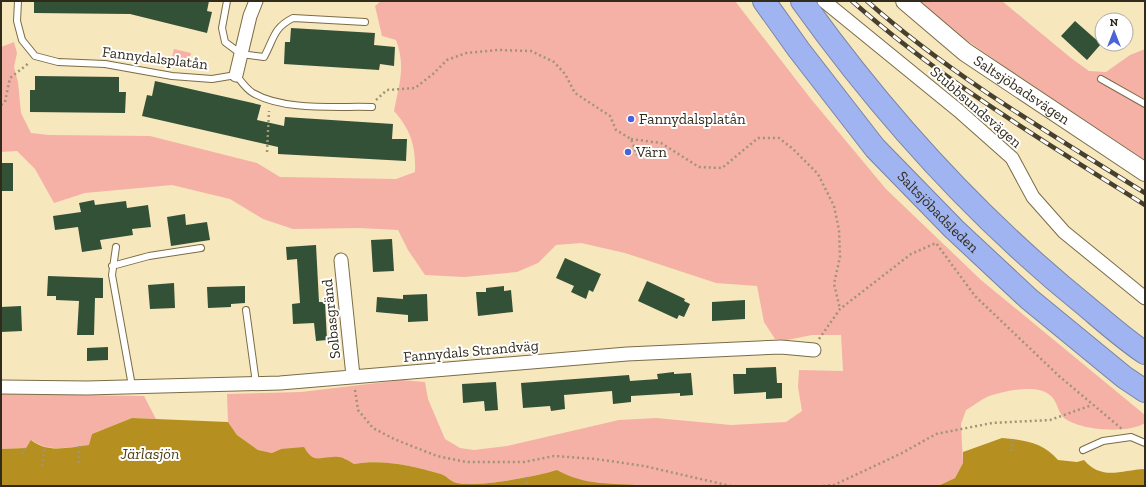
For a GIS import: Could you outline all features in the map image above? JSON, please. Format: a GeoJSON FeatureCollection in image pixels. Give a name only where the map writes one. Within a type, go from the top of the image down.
{"type":"FeatureCollection","features":[{"type":"Feature","properties":{"kind":"highway","name":"Saltsjöbadsleden"},"geometry":{"type":"LineString","coordinates":[[764,1],[799,50],[875,148],[954,229],[1029,300],[1124,377],[1145,391]]}},
{"type":"Feature","properties":{"kind":"highway","name":"Saltsjöbadsleden"},"geometry":{"type":"LineString","coordinates":[[802,1],[831,42],[900,127],[975,206],[1048,275],[1145,353]]}},
{"type":"Feature","properties":{"kind":"street"},"geometry":{"type":"LineString","coordinates":[[236,75],[256,1]]}},
{"type":"Feature","properties":{"kind":"street","name":"Stubbsundsvägen"},"geometry":{"type":"LineString","coordinates":[[824,1],[1012,158],[1034,197],[1064,232],[1145,298]]}},
{"type":"Feature","properties":{"kind":"street","name":"Saltsjöbadsvägen"},"geometry":{"type":"LineString","coordinates":[[905,1],[965,52],[1145,172]]}},
{"type":"Feature","properties":{"kind":"street","name":"Solbasgränd"},"geometry":{"type":"LineString","coordinates":[[342,260],[353,376]]}},
{"type":"Feature","properties":{"kind":"street","name":"Fannydals Strandväg"},"geometry":{"type":"LineString","coordinates":[[1,387],[256,383],[420,372],[484,364],[627,354],[781,347],[814,350]]}},
{"type":"Feature","properties":{"kind":"lane"},"geometry":{"type":"LineString","coordinates":[[18,1],[17,21],[22,40],[35,56]]}},
{"type":"Feature","properties":{"kind":"lane","name":"Fannydalsplatån"},"geometry":{"type":"LineString","coordinates":[[227,1],[222,28],[225,42],[241,54],[264,57],[276,29],[283,23],[293,18],[365,22]]}},
{"type":"Feature","properties":{"kind":"lane","name":"Fannydalsplatån"},"geometry":{"type":"LineString","coordinates":[[35,56],[58,62],[105,64],[172,76],[212,79],[236,75]]}},
{"type":"Feature","properties":{"kind":"lane"},"geometry":{"type":"LineString","coordinates":[[236,75],[251,92],[270,100],[294,105],[372,107]]}},
{"type":"Feature","properties":{"kind":"lane"},"geometry":{"type":"LineString","coordinates":[[1101,79],[1145,104]]}},
{"type":"Feature","properties":{"kind":"lane"},"geometry":{"type":"LineString","coordinates":[[116,247],[112,266],[112,275],[132,386]]}},
{"type":"Feature","properties":{"kind":"lane"},"geometry":{"type":"LineString","coordinates":[[112,266],[149,256],[201,248]]}},
{"type":"Feature","properties":{"kind":"lane"},"geometry":{"type":"LineString","coordinates":[[246,310],[256,383]]}},
{"type":"Feature","properties":{"kind":"lane"},"geometry":{"type":"LineString","coordinates":[[1083,450],[1103,441],[1131,437],[1145,443]]}},
{"type":"Feature","properties":{"kind":"path"},"geometry":{"type":"LineString","coordinates":[[377,99],[387,90],[414,88],[433,74],[448,60],[466,53],[498,50],[531,51],[554,62],[565,74],[575,93],[610,116],[616,130],[631,139],[661,143],[699,167],[722,168],[758,138],[779,138],[793,149],[818,174],[834,206],[839,230],[840,257],[834,284],[840,308]]}},
{"type":"Feature","properties":{"kind":"path"},"geometry":{"type":"LineString","coordinates":[[1,105],[5,102],[10,78],[25,67],[35,56]]}},
{"type":"Feature","properties":{"kind":"path"},"geometry":{"type":"LineString","coordinates":[[267,152],[270,100]]}},
{"type":"Feature","properties":{"kind":"path"},"geometry":{"type":"LineString","coordinates":[[631,139],[637,155]]}},
{"type":"Feature","properties":{"kind":"path"},"geometry":{"type":"LineString","coordinates":[[814,350],[820,337],[840,308],[911,254],[936,243],[975,296],[1013,334],[1131,437]]}},
{"type":"Feature","properties":{"kind":"path"},"geometry":{"type":"LineString","coordinates":[[353,376],[358,410],[373,428],[394,439],[437,456],[466,462],[524,462],[554,456],[596,459],[644,466],[730,486]]}},
{"type":"Feature","properties":{"kind":"path"},"geometry":{"type":"LineString","coordinates":[[823,486],[834,485],[902,453],[936,434],[992,424],[1050,420],[1093,404]]}},
{"type":"Feature","properties":{"kind":"path"},"geometry":{"type":"LineString","coordinates":[[1011,451],[1013,439]]}},
{"type":"Feature","properties":{"kind":"path"},"geometry":{"type":"LineString","coordinates":[[79,446],[79,464]]}},
{"type":"Feature","properties":{"kind":"path"},"geometry":{"type":"LineString","coordinates":[[22,454],[26,448]]}},
{"type":"Feature","properties":{"kind":"path"},"geometry":{"type":"LineString","coordinates":[[42,466],[45,448]]}},
{"type":"Feature","properties":{"kind":"path"},"geometry":{"type":"LineString","coordinates":[[526,477],[527,486]]}},
{"type":"Feature","properties":{"kind":"shaded area"},"geometry":{"type":"Polygon","coordinates":[[[381,1],[735,1],[811,99],[886,189],[981,280],[1145,415],[1145,423],[1128,429],[1116,430],[1092,428],[1070,422],[1063,417],[1051,396],[1038,390],[1020,389],[984,398],[966,410],[961,424],[963,463],[955,478],[938,486],[644,486],[586,484],[570,479],[557,470],[507,481],[467,484],[457,483],[441,474],[398,464],[376,462],[354,464],[344,458],[332,457],[319,460],[281,449],[272,453],[258,450],[237,435],[228,422],[227,394],[301,392],[402,380],[425,382],[428,399],[445,439],[460,448],[474,450],[507,446],[619,420],[656,418],[731,425],[786,422],[802,411],[798,387],[799,370],[843,371],[841,335],[812,335],[787,340],[775,339],[764,322],[757,286],[716,283],[625,253],[581,243],[556,245],[538,263],[517,272],[464,277],[425,275],[408,250],[398,230],[359,228],[293,229],[263,219],[230,199],[172,185],[85,193],[54,203],[35,169],[17,151],[1,152],[1,47],[14,42],[17,53],[14,67],[18,82],[21,113],[31,133],[49,135],[150,136],[257,163],[280,177],[396,179],[415,172],[415,155],[411,139],[405,125],[394,111],[401,76],[401,58],[396,40],[382,36],[375,6],[381,1]]]}},
{"type":"Feature","properties":{"kind":"shaded area"},"geometry":{"type":"Polygon","coordinates":[[[919,1],[1002,1],[1089,71],[1106,72],[1130,55],[1145,49],[1145,162],[941,23],[919,1]]]}},
{"type":"Feature","properties":{"kind":"shaded area"},"geometry":{"type":"Polygon","coordinates":[[[174,49],[191,53],[189,65],[171,61],[174,49]]]}},
{"type":"Feature","properties":{"kind":"shaded area"},"geometry":{"type":"Polygon","coordinates":[[[1,394],[144,396],[156,419],[132,418],[92,434],[90,445],[52,448],[45,447],[32,440],[26,448],[1,449],[1,394]]]}},
{"type":"Feature","properties":{"kind":"water","name":"Järlasjön"},"geometry":{"type":"Polygon","coordinates":[[[132,418],[228,422],[237,435],[258,450],[272,453],[281,449],[304,447],[314,458],[339,457],[354,464],[376,462],[398,464],[441,474],[457,483],[479,484],[535,476],[557,470],[579,479],[599,483],[644,486],[1,486],[1,449],[26,448],[31,440],[45,447],[52,448],[67,448],[89,445],[92,434],[132,418]]]}},
{"type":"Feature","properties":{"kind":"water"},"geometry":{"type":"Polygon","coordinates":[[[1002,438],[1033,443],[1046,449],[1058,460],[1077,462],[1084,460],[1098,470],[1105,472],[1112,473],[1145,469],[1145,486],[938,486],[955,478],[963,463],[963,452],[1002,438]]]}},
{"type":"Feature","properties":{"kind":"building"},"geometry":{"type":"Polygon","coordinates":[[[34,1],[209,1],[207,11],[212,12],[207,33],[130,14],[34,13],[34,1]]]}},
{"type":"Feature","properties":{"kind":"building"},"geometry":{"type":"Polygon","coordinates":[[[1075,21],[1094,38],[1094,52],[1087,60],[1061,36],[1075,21]]]}},
{"type":"Feature","properties":{"kind":"building"},"geometry":{"type":"Polygon","coordinates":[[[291,28],[375,33],[374,45],[395,47],[394,66],[380,64],[379,70],[284,64],[285,42],[290,42],[291,28]]]}},
{"type":"Feature","properties":{"kind":"building"},"geometry":{"type":"Polygon","coordinates":[[[35,76],[119,77],[119,92],[126,92],[125,113],[30,112],[30,90],[35,90],[35,76]]]}},
{"type":"Feature","properties":{"kind":"building"},"geometry":{"type":"Polygon","coordinates":[[[155,81],[261,105],[257,120],[284,126],[285,117],[393,124],[392,139],[407,139],[406,161],[278,154],[278,147],[142,116],[147,95],[152,96],[155,81]]]}},
{"type":"Feature","properties":{"kind":"building"},"geometry":{"type":"Polygon","coordinates":[[[1,163],[13,163],[13,191],[1,191],[1,163]]]}},
{"type":"Feature","properties":{"kind":"building"},"geometry":{"type":"Polygon","coordinates":[[[94,200],[95,205],[126,201],[127,208],[148,205],[151,227],[132,229],[133,235],[100,240],[102,249],[82,252],[78,227],[55,230],[53,216],[81,212],[79,203],[94,200]]]}},
{"type":"Feature","properties":{"kind":"building"},"geometry":{"type":"Polygon","coordinates":[[[185,214],[186,225],[207,222],[210,240],[171,246],[167,217],[185,214]]]}},
{"type":"Feature","properties":{"kind":"building"},"geometry":{"type":"Polygon","coordinates":[[[392,239],[394,271],[373,272],[371,240],[392,239]]]}},
{"type":"Feature","properties":{"kind":"building"},"geometry":{"type":"Polygon","coordinates":[[[316,245],[319,302],[325,302],[327,340],[316,341],[314,323],[293,324],[292,304],[300,303],[297,259],[287,260],[286,247],[316,245]]]}},
{"type":"Feature","properties":{"kind":"building"},"geometry":{"type":"Polygon","coordinates":[[[565,258],[601,274],[593,292],[589,290],[586,299],[571,292],[574,286],[556,278],[565,258]]]}},
{"type":"Feature","properties":{"kind":"building"},"geometry":{"type":"Polygon","coordinates":[[[48,276],[103,278],[103,298],[95,298],[94,335],[77,335],[79,301],[56,300],[56,296],[47,296],[48,276]]]}},
{"type":"Feature","properties":{"kind":"building"},"geometry":{"type":"Polygon","coordinates":[[[647,281],[685,299],[684,301],[690,304],[684,317],[679,315],[677,319],[638,301],[647,281]]]}},
{"type":"Feature","properties":{"kind":"building"},"geometry":{"type":"Polygon","coordinates":[[[174,283],[175,308],[150,309],[148,285],[174,283]]]}},
{"type":"Feature","properties":{"kind":"building"},"geometry":{"type":"Polygon","coordinates":[[[245,286],[245,303],[231,304],[231,307],[208,308],[207,287],[245,286]]]}},
{"type":"Feature","properties":{"kind":"building"},"geometry":{"type":"Polygon","coordinates":[[[504,286],[504,291],[511,290],[513,312],[478,316],[476,292],[486,292],[486,288],[504,286]]]}},
{"type":"Feature","properties":{"kind":"building"},"geometry":{"type":"Polygon","coordinates":[[[427,294],[428,321],[408,322],[408,315],[376,312],[377,297],[403,299],[403,295],[427,294]]]}},
{"type":"Feature","properties":{"kind":"building"},"geometry":{"type":"Polygon","coordinates":[[[745,300],[745,319],[712,321],[712,302],[745,300]]]}},
{"type":"Feature","properties":{"kind":"building"},"geometry":{"type":"Polygon","coordinates":[[[21,306],[22,331],[1,332],[1,307],[21,306]]]}},
{"type":"Feature","properties":{"kind":"building"},"geometry":{"type":"Polygon","coordinates":[[[108,347],[108,360],[87,361],[87,348],[108,347]]]}},
{"type":"Feature","properties":{"kind":"building"},"geometry":{"type":"Polygon","coordinates":[[[776,367],[777,383],[782,383],[782,398],[766,399],[766,392],[734,394],[733,374],[746,374],[746,368],[776,367]]]}},
{"type":"Feature","properties":{"kind":"building"},"geometry":{"type":"Polygon","coordinates":[[[674,372],[674,374],[691,373],[693,395],[680,396],[680,393],[631,396],[631,402],[613,404],[612,391],[564,395],[565,409],[551,411],[550,406],[523,408],[521,383],[629,375],[630,381],[658,379],[657,374],[674,372]]]}},
{"type":"Feature","properties":{"kind":"building"},"geometry":{"type":"Polygon","coordinates":[[[496,382],[498,410],[485,411],[484,401],[463,403],[462,384],[496,382]]]}},
{"type":"Feature","properties":{"kind":"railway"},"geometry":{"type":"LineString","coordinates":[[852,1],[886,30],[957,84],[1032,134],[1145,205]]}},
{"type":"Feature","properties":{"kind":"railway"},"geometry":{"type":"LineString","coordinates":[[867,1],[932,54],[967,79],[1002,103],[1145,193]]}},
{"type":"Feature","properties":{"kind":"place","name":"Fannydalsplatån"},"geometry":{"type":"Point","coordinates":[631,119]}},
{"type":"Feature","properties":{"kind":"place","name":"Värn"},"geometry":{"type":"Point","coordinates":[628,152]}}]}
